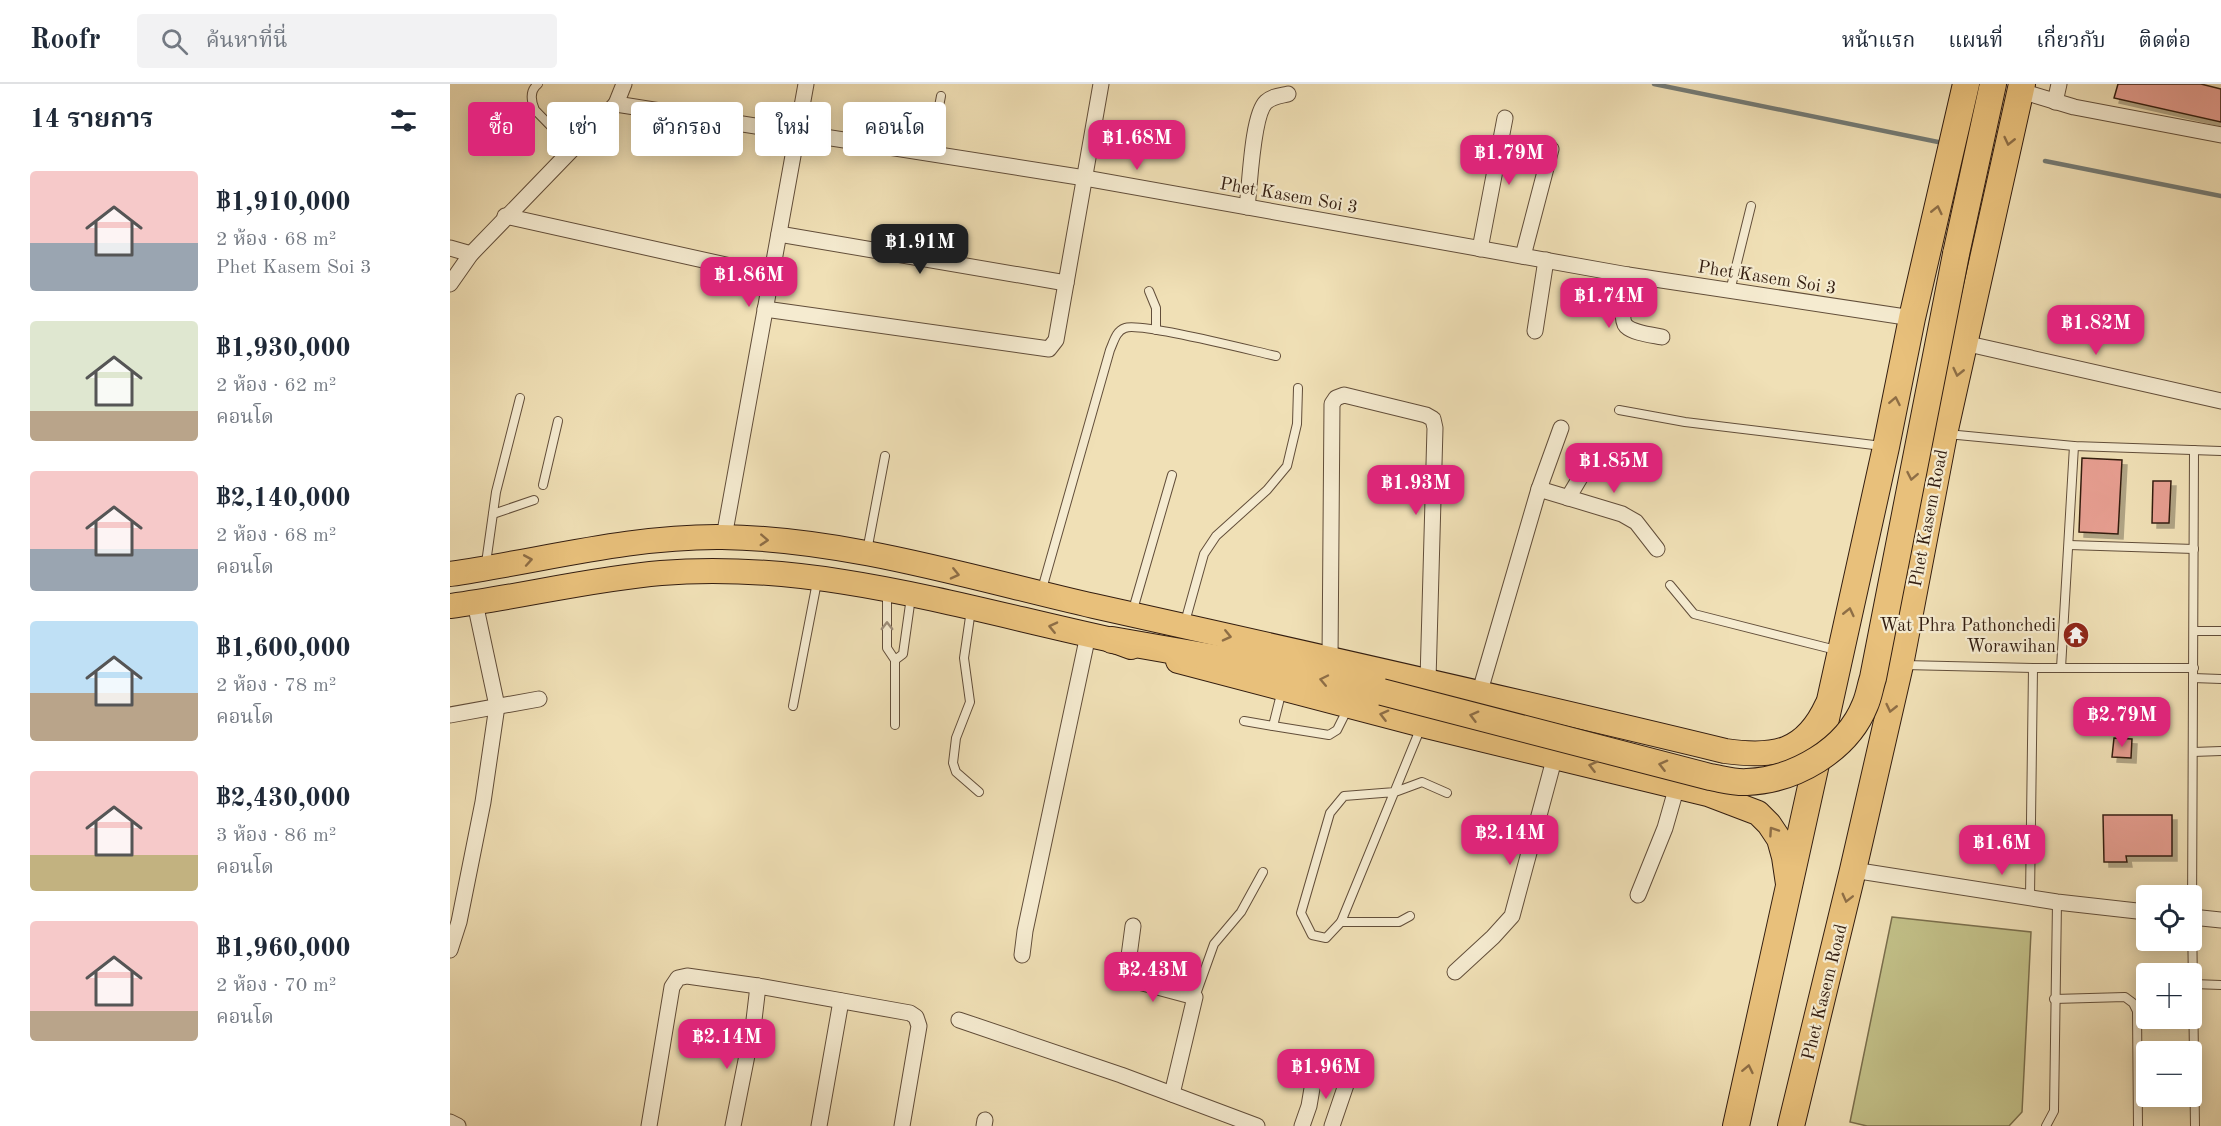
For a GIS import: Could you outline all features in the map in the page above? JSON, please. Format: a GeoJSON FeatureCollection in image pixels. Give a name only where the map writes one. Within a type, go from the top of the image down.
{"type":"FeatureCollection","features":[{"type":"Feature","properties":{"kind":"highway"},"geometry":{"type":"LineString","coordinates":[[1736,1126],[1886,447],[1911,318],[1966,84]]}},
{"type":"Feature","properties":{"kind":"highway"},"geometry":{"type":"LineString","coordinates":[[1100,637],[1255,665],[1382,692],[1710,777],[1745,783],[1768,780],[1818,760],[1836,746],[1854,725],[1865,705],[1870,687],[1956,254],[1993,84]]}},
{"type":"Feature","properties":{"kind":"highway","name":"Phet Kasem Road"},"geometry":{"type":"LineString","coordinates":[[1791,1126],[1900,665],[1944,434],[2021,88]]}},
{"type":"Feature","properties":{"kind":"main road"},"geometry":{"type":"LineString","coordinates":[[450,574],[608,546],[688,538],[724,537],[784,541],[866,553],[1480,691],[1725,751],[1753,755],[1774,753],[1792,746],[1820,721],[1830,699]]}},
{"type":"Feature","properties":{"kind":"main road"},"geometry":{"type":"LineString","coordinates":[[450,606],[602,580],[662,573],[753,572],[818,578],[911,595],[1100,637],[1166,658],[1282,689],[1707,794],[1758,813],[1769,824],[1779,839],[1785,857],[1788,886]]}},
{"type":"Feature","properties":{"kind":"main road"},"geometry":{"type":"LineString","coordinates":[[1739,805],[1752,789],[1755,771],[1753,755]]}},
{"type":"Feature","properties":{"kind":"street"},"geometry":{"type":"LineString","coordinates":[[617,102],[624,84]]}},
{"type":"Feature","properties":{"kind":"street"},"geometry":{"type":"LineString","coordinates":[[803,102],[806,84]]}},
{"type":"Feature","properties":{"kind":"street"},"geometry":{"type":"LineString","coordinates":[[765,309],[1049,349],[1056,340],[1101,84]]}},
{"type":"Feature","properties":{"kind":"street"},"geometry":{"type":"LineString","coordinates":[[2055,102],[2059,84]]}},
{"type":"Feature","properties":{"kind":"street"},"geometry":{"type":"LineString","coordinates":[[2021,88],[2055,102],[2129,119],[2221,135]]}},
{"type":"Feature","properties":{"kind":"street"},"geometry":{"type":"LineString","coordinates":[[1248,207],[1257,119],[1264,104],[1274,97],[1288,94]]}},
{"type":"Feature","properties":{"kind":"street","name":"Phet Kasem Soi 3"},"geometry":{"type":"LineString","coordinates":[[619,104],[755,126]]}},
{"type":"Feature","properties":{"kind":"street"},"geometry":{"type":"LineString","coordinates":[[1480,249],[1505,118]]}},
{"type":"Feature","properties":{"kind":"street"},"geometry":{"type":"LineString","coordinates":[[1524,256],[1551,149]]}},
{"type":"Feature","properties":{"kind":"street"},"geometry":{"type":"LineString","coordinates":[[450,284],[471,254],[564,156]]}},
{"type":"Feature","properties":{"kind":"street"},"geometry":{"type":"LineString","coordinates":[[724,537],[793,156]]}},
{"type":"Feature","properties":{"kind":"street","name":"Phet Kasem Soi 3"},"geometry":{"type":"LineString","coordinates":[[943,156],[1085,178],[1628,274],[1911,318]]}},
{"type":"Feature","properties":{"kind":"street"},"geometry":{"type":"LineString","coordinates":[[505,216],[771,275]]}},
{"type":"Feature","properties":{"kind":"street"},"geometry":{"type":"LineString","coordinates":[[779,234],[1066,283]]}},
{"type":"Feature","properties":{"kind":"street"},"geometry":{"type":"LineString","coordinates":[[450,248],[471,254]]}},
{"type":"Feature","properties":{"kind":"street"},"geometry":{"type":"LineString","coordinates":[[1535,331],[1545,260]]}},
{"type":"Feature","properties":{"kind":"street"},"geometry":{"type":"LineString","coordinates":[[1628,274],[1623,320],[1626,327],[1662,337]]}},
{"type":"Feature","properties":{"kind":"street"},"geometry":{"type":"LineString","coordinates":[[1965,343],[2221,401]]}},
{"type":"Feature","properties":{"kind":"street"},"geometry":{"type":"LineString","coordinates":[[1330,659],[1332,404],[1344,395],[1426,415],[1432,419],[1435,428],[1428,680]]}},
{"type":"Feature","properties":{"kind":"street"},"geometry":{"type":"LineString","coordinates":[[1480,691],[1539,489],[1561,428]]}},
{"type":"Feature","properties":{"kind":"street"},"geometry":{"type":"LineString","coordinates":[[1568,498],[1590,461]]}},
{"type":"Feature","properties":{"kind":"street"},"geometry":{"type":"LineString","coordinates":[[1539,489],[1623,514],[1636,522],[1657,549]]}},
{"type":"Feature","properties":{"kind":"street"},"geometry":{"type":"LineString","coordinates":[[450,950],[459,922],[483,802],[497,706],[475,603]]}},
{"type":"Feature","properties":{"kind":"street"},"geometry":{"type":"LineString","coordinates":[[1022,955],[1025,931],[1100,637]]}},
{"type":"Feature","properties":{"kind":"street"},"geometry":{"type":"LineString","coordinates":[[450,715],[539,699]]}},
{"type":"Feature","properties":{"kind":"street"},"geometry":{"type":"LineString","coordinates":[[1455,972],[1512,916],[1555,756]]}},
{"type":"Feature","properties":{"kind":"street"},"geometry":{"type":"LineString","coordinates":[[1638,895],[1665,828],[1677,786]]}},
{"type":"Feature","properties":{"kind":"street"},"geometry":{"type":"LineString","coordinates":[[1853,870],[2057,902],[2136,911]]}},
{"type":"Feature","properties":{"kind":"street"},"geometry":{"type":"LineString","coordinates":[[2202,918],[2221,920]]}},
{"type":"Feature","properties":{"kind":"street"},"geometry":{"type":"LineString","coordinates":[[1134,926],[1129,956],[1132,977],[1139,982],[1195,997],[1172,1094]]}},
{"type":"Feature","properties":{"kind":"street"},"geometry":{"type":"LineString","coordinates":[[649,1126],[672,987],[678,978],[687,976],[910,1013],[916,1017],[919,1026],[902,1126]]}},
{"type":"Feature","properties":{"kind":"street"},"geometry":{"type":"LineString","coordinates":[[733,1126],[758,986]]}},
{"type":"Feature","properties":{"kind":"street"},"geometry":{"type":"LineString","coordinates":[[819,1126],[841,1001]]}},
{"type":"Feature","properties":{"kind":"street"},"geometry":{"type":"LineString","coordinates":[[959,1020],[1257,1126]]}},
{"type":"Feature","properties":{"kind":"street"},"geometry":{"type":"LineString","coordinates":[[1302,1126],[1309,1106],[1316,1065]]}},
{"type":"Feature","properties":{"kind":"street"},"geometry":{"type":"LineString","coordinates":[[1332,1126],[1348,1079]]}},
{"type":"Feature","properties":{"kind":"street"},"geometry":{"type":"LineString","coordinates":[[450,1122],[459,1126]]}},
{"type":"Feature","properties":{"kind":"lane"},"geometry":{"type":"LineString","coordinates":[[538,84],[532,94],[531,102],[535,110],[547,122]]}},
{"type":"Feature","properties":{"kind":"lane"},"geometry":{"type":"LineString","coordinates":[[940,102],[941,96]]}},
{"type":"Feature","properties":{"kind":"lane"},"geometry":{"type":"LineString","coordinates":[[1730,291],[1751,206]]}},
{"type":"Feature","properties":{"kind":"lane"},"geometry":{"type":"LineString","coordinates":[[1149,291],[1156,308],[1156,330]]}},
{"type":"Feature","properties":{"kind":"lane"},"geometry":{"type":"LineString","coordinates":[[1041,594],[1110,350],[1122,328],[1131,326],[1156,330],[1276,356]]}},
{"type":"Feature","properties":{"kind":"lane"},"geometry":{"type":"LineString","coordinates":[[1183,626],[1204,554],[1216,536],[1267,490],[1287,466],[1297,424],[1298,388]]}},
{"type":"Feature","properties":{"kind":"lane"},"geometry":{"type":"LineString","coordinates":[[486,568],[496,492],[520,398]]}},
{"type":"Feature","properties":{"kind":"lane"},"geometry":{"type":"LineString","coordinates":[[1619,410],[1686,422],[1886,447]]}},
{"type":"Feature","properties":{"kind":"lane"},"geometry":{"type":"LineString","coordinates":[[543,485],[558,421]]}},
{"type":"Feature","properties":{"kind":"lane"},"geometry":{"type":"LineString","coordinates":[[1944,434],[2074,446],[2221,451]]}},
{"type":"Feature","properties":{"kind":"lane"},"geometry":{"type":"LineString","coordinates":[[2061,668],[2074,446]]}},
{"type":"Feature","properties":{"kind":"lane"},"geometry":{"type":"LineString","coordinates":[[2192,885],[2194,450]]}},
{"type":"Feature","properties":{"kind":"lane"},"geometry":{"type":"LineString","coordinates":[[866,553],[885,456]]}},
{"type":"Feature","properties":{"kind":"lane"},"geometry":{"type":"LineString","coordinates":[[1131,614],[1172,475]]}},
{"type":"Feature","properties":{"kind":"lane"},"geometry":{"type":"LineString","coordinates":[[493,514],[534,500]]}},
{"type":"Feature","properties":{"kind":"lane"},"geometry":{"type":"LineString","coordinates":[[2069,545],[2194,549]]}},
{"type":"Feature","properties":{"kind":"lane"},"geometry":{"type":"LineString","coordinates":[[794,705],[818,578]]}},
{"type":"Feature","properties":{"kind":"lane"},"geometry":{"type":"LineString","coordinates":[[1670,585],[1694,614],[1841,651]]}},
{"type":"Feature","properties":{"kind":"lane"},"geometry":{"type":"LineString","coordinates":[[887,590],[887,648],[895,660],[895,725]]}},
{"type":"Feature","properties":{"kind":"lane"},"geometry":{"type":"LineString","coordinates":[[895,660],[903,654],[911,595]]}},
{"type":"Feature","properties":{"kind":"lane"},"geometry":{"type":"LineString","coordinates":[[972,609],[964,658],[970,702],[956,738],[953,763],[956,772],[979,792]]}},
{"type":"Feature","properties":{"kind":"lane"},"geometry":{"type":"LineString","coordinates":[[2194,631],[2221,631]]}},
{"type":"Feature","properties":{"kind":"lane"},"geometry":{"type":"LineString","coordinates":[[1900,665],[2194,668]]}},
{"type":"Feature","properties":{"kind":"lane"},"geometry":{"type":"LineString","coordinates":[[2030,897],[2033,668]]}},
{"type":"Feature","properties":{"kind":"lane"},"geometry":{"type":"LineString","coordinates":[[2193,678],[2221,679]]}},
{"type":"Feature","properties":{"kind":"lane"},"geometry":{"type":"LineString","coordinates":[[1273,726],[1282,689]]}},
{"type":"Feature","properties":{"kind":"lane"},"geometry":{"type":"LineString","coordinates":[[1244,721],[1329,735],[1333,734],[1349,706]]}},
{"type":"Feature","properties":{"kind":"lane"},"geometry":{"type":"LineString","coordinates":[[1422,725],[1395,792],[1341,922],[1326,938],[1312,935],[1301,913],[1330,813],[1344,796],[1395,792],[1422,782],[1447,794]]}},
{"type":"Feature","properties":{"kind":"lane"},"geometry":{"type":"LineString","coordinates":[[2193,752],[2221,751]]}},
{"type":"Feature","properties":{"kind":"lane"},"geometry":{"type":"LineString","coordinates":[[1195,997],[1214,944],[1241,912],[1263,872]]}},
{"type":"Feature","properties":{"kind":"lane"},"geometry":{"type":"LineString","coordinates":[[2046,1126],[2054,1111],[2057,902]]}},
{"type":"Feature","properties":{"kind":"lane"},"geometry":{"type":"LineString","coordinates":[[1341,922],[1399,922],[1410,916]]}},
{"type":"Feature","properties":{"kind":"lane"},"geometry":{"type":"LineString","coordinates":[[2202,984],[2221,985]]}},
{"type":"Feature","properties":{"kind":"lane"},"geometry":{"type":"LineString","coordinates":[[2054,999],[2125,997],[2133,1003],[2137,1011],[2139,1126]]}},
{"type":"Feature","properties":{"kind":"lane"},"geometry":{"type":"LineString","coordinates":[[2194,1029],[2195,1126]]}},
{"type":"Feature","properties":{"kind":"shaded area"},"geometry":{"type":"Polygon","coordinates":[[[1892,917],[2031,932],[2022,1112],[2009,1126],[1867,1126],[1850,1122],[1892,917]]]}},
{"type":"Feature","properties":{"kind":"building"},"geometry":{"type":"Polygon","coordinates":[[[2118,84],[2201,84],[2221,89],[2221,122],[2114,98],[2118,84]]]}},
{"type":"Feature","properties":{"kind":"building"},"geometry":{"type":"Polygon","coordinates":[[[2082,458],[2122,460],[2118,534],[2079,532],[2082,458]]]}},
{"type":"Feature","properties":{"kind":"building"},"geometry":{"type":"Polygon","coordinates":[[[2153,481],[2171,481],[2169,523],[2152,523],[2153,481]]]}},
{"type":"Feature","properties":{"kind":"building"},"geometry":{"type":"Polygon","coordinates":[[[2114,738],[2132,739],[2131,758],[2112,757],[2114,738]]]}},
{"type":"Feature","properties":{"kind":"building"},"geometry":{"type":"Polygon","coordinates":[[[2103,815],[2172,815],[2172,856],[2126,856],[2127,862],[2104,862],[2103,815]]]}},
{"type":"Feature","properties":{"kind":"waterway"},"geometry":{"type":"LineString","coordinates":[[1654,84],[1943,143]]}},
{"type":"Feature","properties":{"kind":"waterway"},"geometry":{"type":"LineString","coordinates":[[2045,161],[2221,196]]}},
{"type":"Feature","properties":{"kind":"place","name":"Wat Phra Pathonchedi Worawihan"},"geometry":{"type":"Point","coordinates":[2076,635]}}]}
